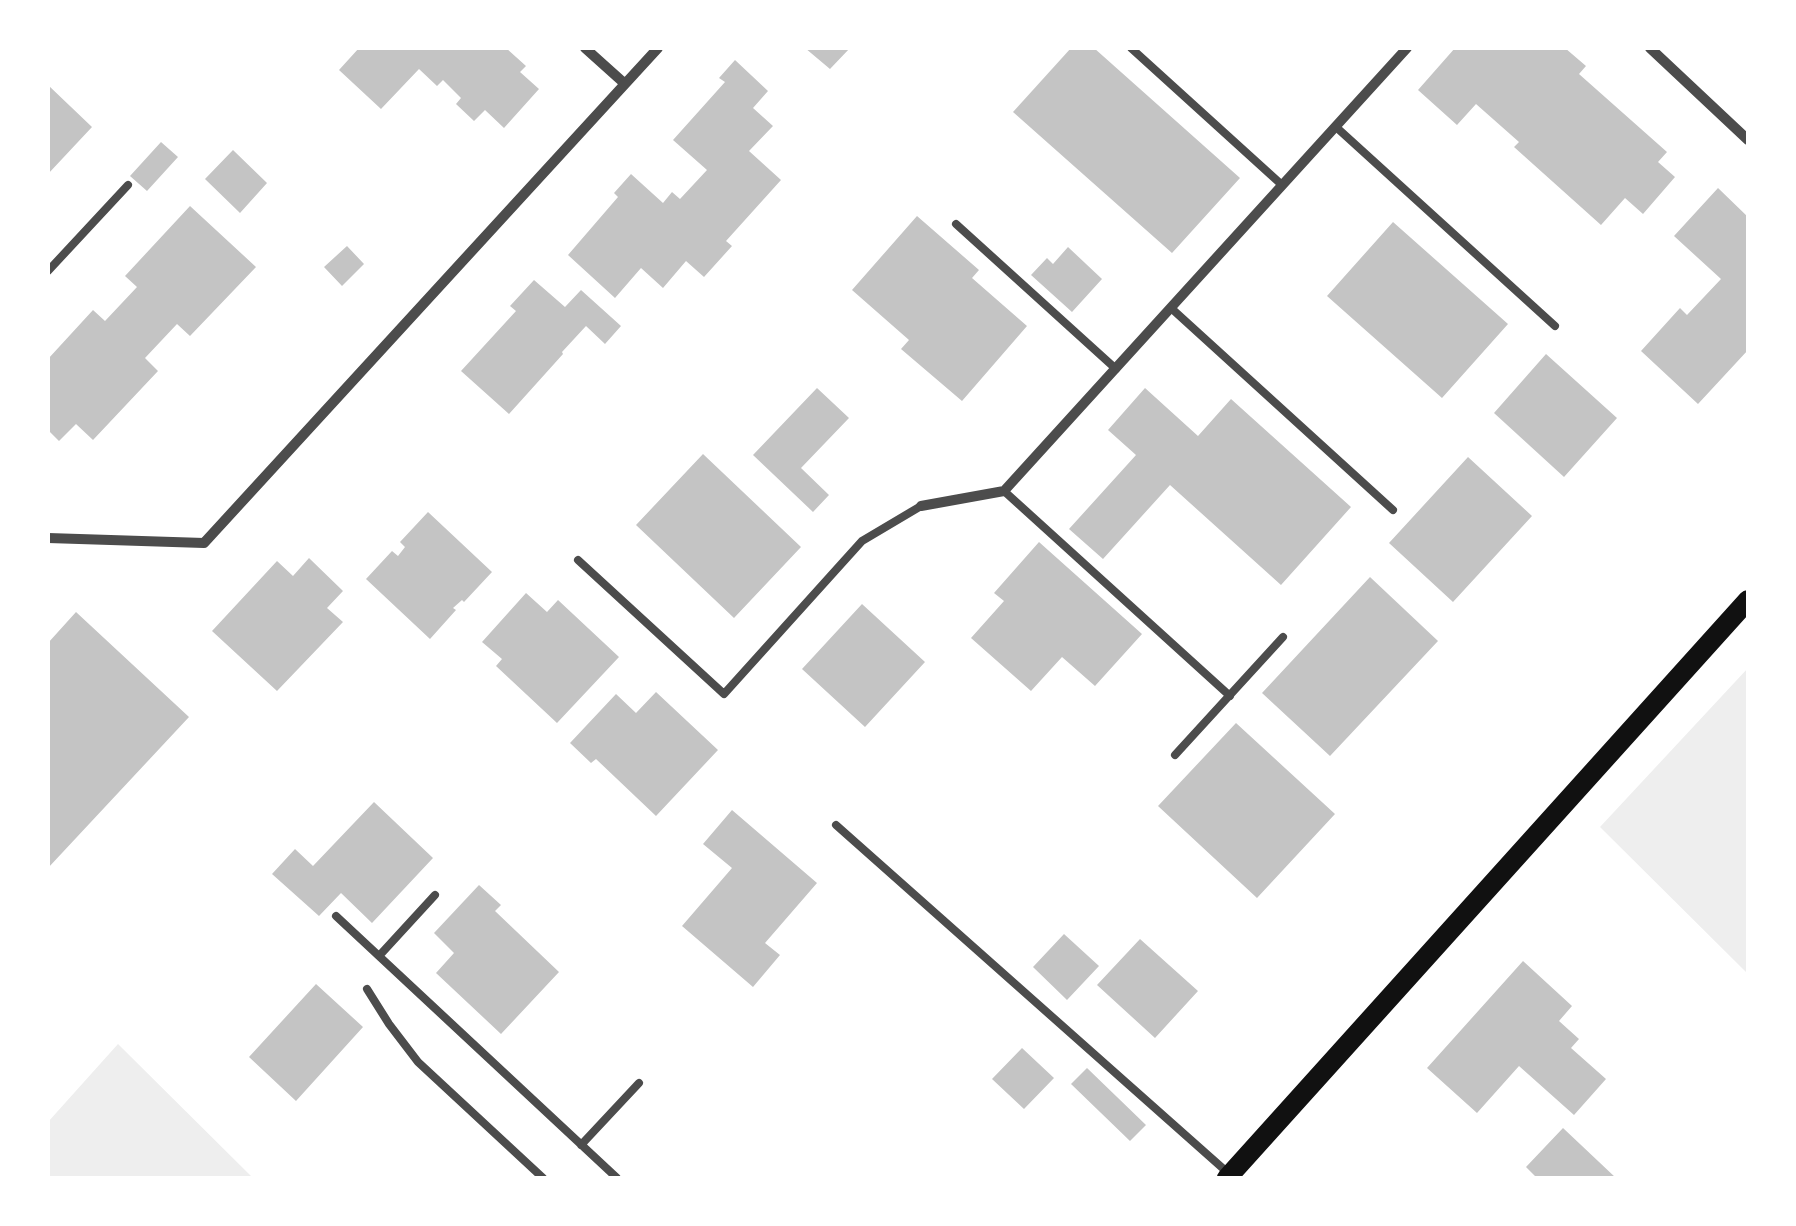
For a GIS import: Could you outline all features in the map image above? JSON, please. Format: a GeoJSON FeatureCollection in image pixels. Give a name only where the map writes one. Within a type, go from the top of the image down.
{"type":"FeatureCollection","features":[{"type":"Feature","properties":{"kind":"main road"},"geometry":{"type":"LineString","coordinates":[[1229,1177],[1748,600]]}},
{"type":"Feature","properties":{"kind":"street"},"geometry":{"type":"LineString","coordinates":[[585,48],[624,83]]}},
{"type":"Feature","properties":{"kind":"street"},"geometry":{"type":"LineString","coordinates":[[48,538],[204,543],[658,48]]}},
{"type":"Feature","properties":{"kind":"street"},"geometry":{"type":"LineString","coordinates":[[921,506],[1004,491],[1407,48]]}},
{"type":"Feature","properties":{"kind":"street"},"geometry":{"type":"LineString","coordinates":[[1650,48],[1748,140]]}},
{"type":"Feature","properties":{"kind":"lane"},"geometry":{"type":"LineString","coordinates":[[1131,48],[1282,185]]}},
{"type":"Feature","properties":{"kind":"lane"},"geometry":{"type":"LineString","coordinates":[[1336,126],[1555,326]]}},
{"type":"Feature","properties":{"kind":"lane"},"geometry":{"type":"LineString","coordinates":[[48,271],[128,185]]}},
{"type":"Feature","properties":{"kind":"lane"},"geometry":{"type":"LineString","coordinates":[[956,224],[1116,369]]}},
{"type":"Feature","properties":{"kind":"lane"},"geometry":{"type":"LineString","coordinates":[[1171,308],[1393,510]]}},
{"type":"Feature","properties":{"kind":"lane"},"geometry":{"type":"LineString","coordinates":[[1004,491],[1230,696]]}},
{"type":"Feature","properties":{"kind":"lane"},"geometry":{"type":"LineString","coordinates":[[578,560],[724,694],[862,541],[921,506]]}},
{"type":"Feature","properties":{"kind":"lane"},"geometry":{"type":"LineString","coordinates":[[1175,755],[1284,636]]}},
{"type":"Feature","properties":{"kind":"lane"},"geometry":{"type":"LineString","coordinates":[[836,825],[1229,1177]]}},
{"type":"Feature","properties":{"kind":"lane"},"geometry":{"type":"LineString","coordinates":[[379,956],[435,894]]}},
{"type":"Feature","properties":{"kind":"lane"},"geometry":{"type":"LineString","coordinates":[[336,916],[617,1178]]}},
{"type":"Feature","properties":{"kind":"lane"},"geometry":{"type":"LineString","coordinates":[[367,989],[418,1062],[543,1178]]}},
{"type":"Feature","properties":{"kind":"lane"},"geometry":{"type":"LineString","coordinates":[[581,1145],[639,1084]]}},
{"type":"Feature","properties":{"kind":"shaded area"},"geometry":{"type":"Polygon","coordinates":[[[1748,668],[1748,974],[1600,827],[1748,668]]]}},
{"type":"Feature","properties":{"kind":"shaded area"},"geometry":{"type":"Polygon","coordinates":[[[118,1044],[253,1178],[48,1178],[48,1122],[118,1044]]]}},
{"type":"Feature","properties":{"kind":"building"},"geometry":{"type":"Polygon","coordinates":[[[359,48],[506,48],[526,66],[520,72],[539,89],[504,128],[485,110],[474,121],[456,104],[461,98],[443,80],[437,86],[419,69],[381,109],[339,70],[359,48]]]}},
{"type":"Feature","properties":{"kind":"building"},"geometry":{"type":"Polygon","coordinates":[[[805,48],[850,48],[830,69],[805,48]]]}},
{"type":"Feature","properties":{"kind":"building"},"geometry":{"type":"Polygon","coordinates":[[[1071,48],[1094,48],[1240,178],[1172,253],[1013,112],[1071,48]]]}},
{"type":"Feature","properties":{"kind":"building"},"geometry":{"type":"Polygon","coordinates":[[[1455,48],[1565,48],[1586,66],[1579,74],[1667,152],[1658,162],[1675,177],[1643,214],[1625,198],[1601,225],[1514,147],[1519,142],[1476,104],[1457,125],[1418,90],[1455,48]]]}},
{"type":"Feature","properties":{"kind":"building"},"geometry":{"type":"Polygon","coordinates":[[[735,60],[768,91],[753,108],[773,126],[749,151],[781,180],[726,241],[732,246],[704,277],[686,261],[663,288],[641,268],[615,298],[568,255],[618,197],[614,193],[631,174],[663,203],[672,192],[680,199],[707,170],[673,140],[725,82],[719,78],[735,60]]]}},
{"type":"Feature","properties":{"kind":"building"},"geometry":{"type":"Polygon","coordinates":[[[48,85],[92,127],[48,174],[48,85]]]}},
{"type":"Feature","properties":{"kind":"building"},"geometry":{"type":"Polygon","coordinates":[[[161,142],[178,157],[147,191],[130,176],[161,142]]]}},
{"type":"Feature","properties":{"kind":"building"},"geometry":{"type":"Polygon","coordinates":[[[233,150],[267,183],[240,213],[205,179],[233,150]]]}},
{"type":"Feature","properties":{"kind":"building"},"geometry":{"type":"Polygon","coordinates":[[[1718,188],[1748,217],[1748,350],[1698,404],[1641,351],[1680,308],[1687,315],[1721,279],[1674,236],[1718,188]]]}},
{"type":"Feature","properties":{"kind":"building"},"geometry":{"type":"Polygon","coordinates":[[[190,206],[256,267],[190,336],[177,324],[145,358],[158,371],[93,440],[76,424],[59,441],[48,430],[48,359],[93,310],[105,321],[137,287],[125,276],[190,206]]]}},
{"type":"Feature","properties":{"kind":"building"},"geometry":{"type":"Polygon","coordinates":[[[917,216],[979,270],[972,278],[1027,326],[962,401],[901,349],[909,340],[852,290],[917,216]]]}},
{"type":"Feature","properties":{"kind":"building"},"geometry":{"type":"Polygon","coordinates":[[[1393,222],[1508,324],[1442,398],[1327,296],[1393,222]]]}},
{"type":"Feature","properties":{"kind":"building"},"geometry":{"type":"Polygon","coordinates":[[[347,246],[364,264],[342,286],[324,267],[347,246]]]}},
{"type":"Feature","properties":{"kind":"building"},"geometry":{"type":"Polygon","coordinates":[[[1068,247],[1102,279],[1072,312],[1031,275],[1047,258],[1053,264],[1068,247]]]}},
{"type":"Feature","properties":{"kind":"building"},"geometry":{"type":"Polygon","coordinates":[[[534,280],[565,307],[581,290],[621,326],[605,344],[586,326],[509,414],[461,371],[516,311],[510,306],[534,280]]]}},
{"type":"Feature","properties":{"kind":"building"},"geometry":{"type":"Polygon","coordinates":[[[1546,354],[1617,418],[1564,477],[1494,413],[1546,354]]]}},
{"type":"Feature","properties":{"kind":"building"},"geometry":{"type":"Polygon","coordinates":[[[817,388],[849,418],[801,468],[829,495],[813,512],[753,455],[817,388]]]}},
{"type":"Feature","properties":{"kind":"building"},"geometry":{"type":"Polygon","coordinates":[[[1145,388],[1198,436],[1231,399],[1351,507],[1281,585],[1170,485],[1103,559],[1069,529],[1136,455],[1108,430],[1145,388]]]}},
{"type":"Feature","properties":{"kind":"building"},"geometry":{"type":"Polygon","coordinates":[[[703,454],[801,547],[734,618],[636,525],[703,454]]]}},
{"type":"Feature","properties":{"kind":"building"},"geometry":{"type":"Polygon","coordinates":[[[1468,457],[1532,516],[1453,602],[1389,543],[1468,457]]]}},
{"type":"Feature","properties":{"kind":"building"},"geometry":{"type":"Polygon","coordinates":[[[428,512],[492,572],[464,602],[453,608],[456,610],[430,639],[366,579],[392,551],[398,556],[405,547],[400,542],[428,512]]]}},
{"type":"Feature","properties":{"kind":"building"},"geometry":{"type":"Polygon","coordinates":[[[1039,542],[1142,634],[1095,686],[1062,657],[1031,691],[971,638],[1004,601],[994,593],[1039,542]]]}},
{"type":"Feature","properties":{"kind":"building"},"geometry":{"type":"Polygon","coordinates":[[[309,558],[343,591],[327,608],[343,622],[277,691],[212,631],[277,561],[293,576],[309,558]]]}},
{"type":"Feature","properties":{"kind":"building"},"geometry":{"type":"Polygon","coordinates":[[[1370,577],[1438,641],[1330,756],[1262,693],[1370,577]]]}},
{"type":"Feature","properties":{"kind":"building"},"geometry":{"type":"Polygon","coordinates":[[[526,593],[547,612],[558,600],[619,657],[557,723],[496,666],[502,659],[482,642],[526,593]]]}},
{"type":"Feature","properties":{"kind":"building"},"geometry":{"type":"Polygon","coordinates":[[[862,604],[925,662],[865,727],[802,669],[862,604]]]}},
{"type":"Feature","properties":{"kind":"building"},"geometry":{"type":"Polygon","coordinates":[[[76,612],[189,717],[48,868],[48,643],[76,612]]]}},
{"type":"Feature","properties":{"kind":"building"},"geometry":{"type":"Polygon","coordinates":[[[656,692],[718,750],[656,816],[596,759],[591,763],[570,743],[616,694],[636,713],[656,692]]]}},
{"type":"Feature","properties":{"kind":"building"},"geometry":{"type":"Polygon","coordinates":[[[1236,723],[1335,814],[1257,898],[1158,806],[1236,723]]]}},
{"type":"Feature","properties":{"kind":"building"},"geometry":{"type":"Polygon","coordinates":[[[374,802],[433,858],[372,923],[341,893],[319,916],[272,874],[295,849],[313,866],[374,802]]]}},
{"type":"Feature","properties":{"kind":"building"},"geometry":{"type":"Polygon","coordinates":[[[732,810],[817,883],[765,943],[780,955],[753,987],[682,926],[732,868],[703,844],[732,810]]]}},
{"type":"Feature","properties":{"kind":"building"},"geometry":{"type":"Polygon","coordinates":[[[479,885],[501,905],[495,911],[559,972],[501,1034],[436,973],[454,953],[434,933],[479,885]]]}},
{"type":"Feature","properties":{"kind":"building"},"geometry":{"type":"Polygon","coordinates":[[[1064,934],[1099,966],[1067,1000],[1033,967],[1064,934]]]}},
{"type":"Feature","properties":{"kind":"building"},"geometry":{"type":"Polygon","coordinates":[[[1140,939],[1198,991],[1155,1038],[1097,985],[1140,939]]]}},
{"type":"Feature","properties":{"kind":"building"},"geometry":{"type":"Polygon","coordinates":[[[1523,961],[1572,1006],[1559,1021],[1579,1039],[1571,1048],[1606,1079],[1574,1115],[1519,1066],[1477,1113],[1427,1068],[1523,961]]]}},
{"type":"Feature","properties":{"kind":"building"},"geometry":{"type":"Polygon","coordinates":[[[316,984],[363,1027],[296,1101],[249,1057],[316,984]]]}},
{"type":"Feature","properties":{"kind":"building"},"geometry":{"type":"Polygon","coordinates":[[[1022,1048],[1054,1078],[1024,1109],[992,1079],[1022,1048]]]}},
{"type":"Feature","properties":{"kind":"building"},"geometry":{"type":"Polygon","coordinates":[[[1087,1068],[1146,1125],[1130,1141],[1071,1084],[1087,1068]]]}},
{"type":"Feature","properties":{"kind":"building"},"geometry":{"type":"Polygon","coordinates":[[[1563,1128],[1616,1178],[1537,1178],[1526,1167],[1563,1128]]]}}]}
